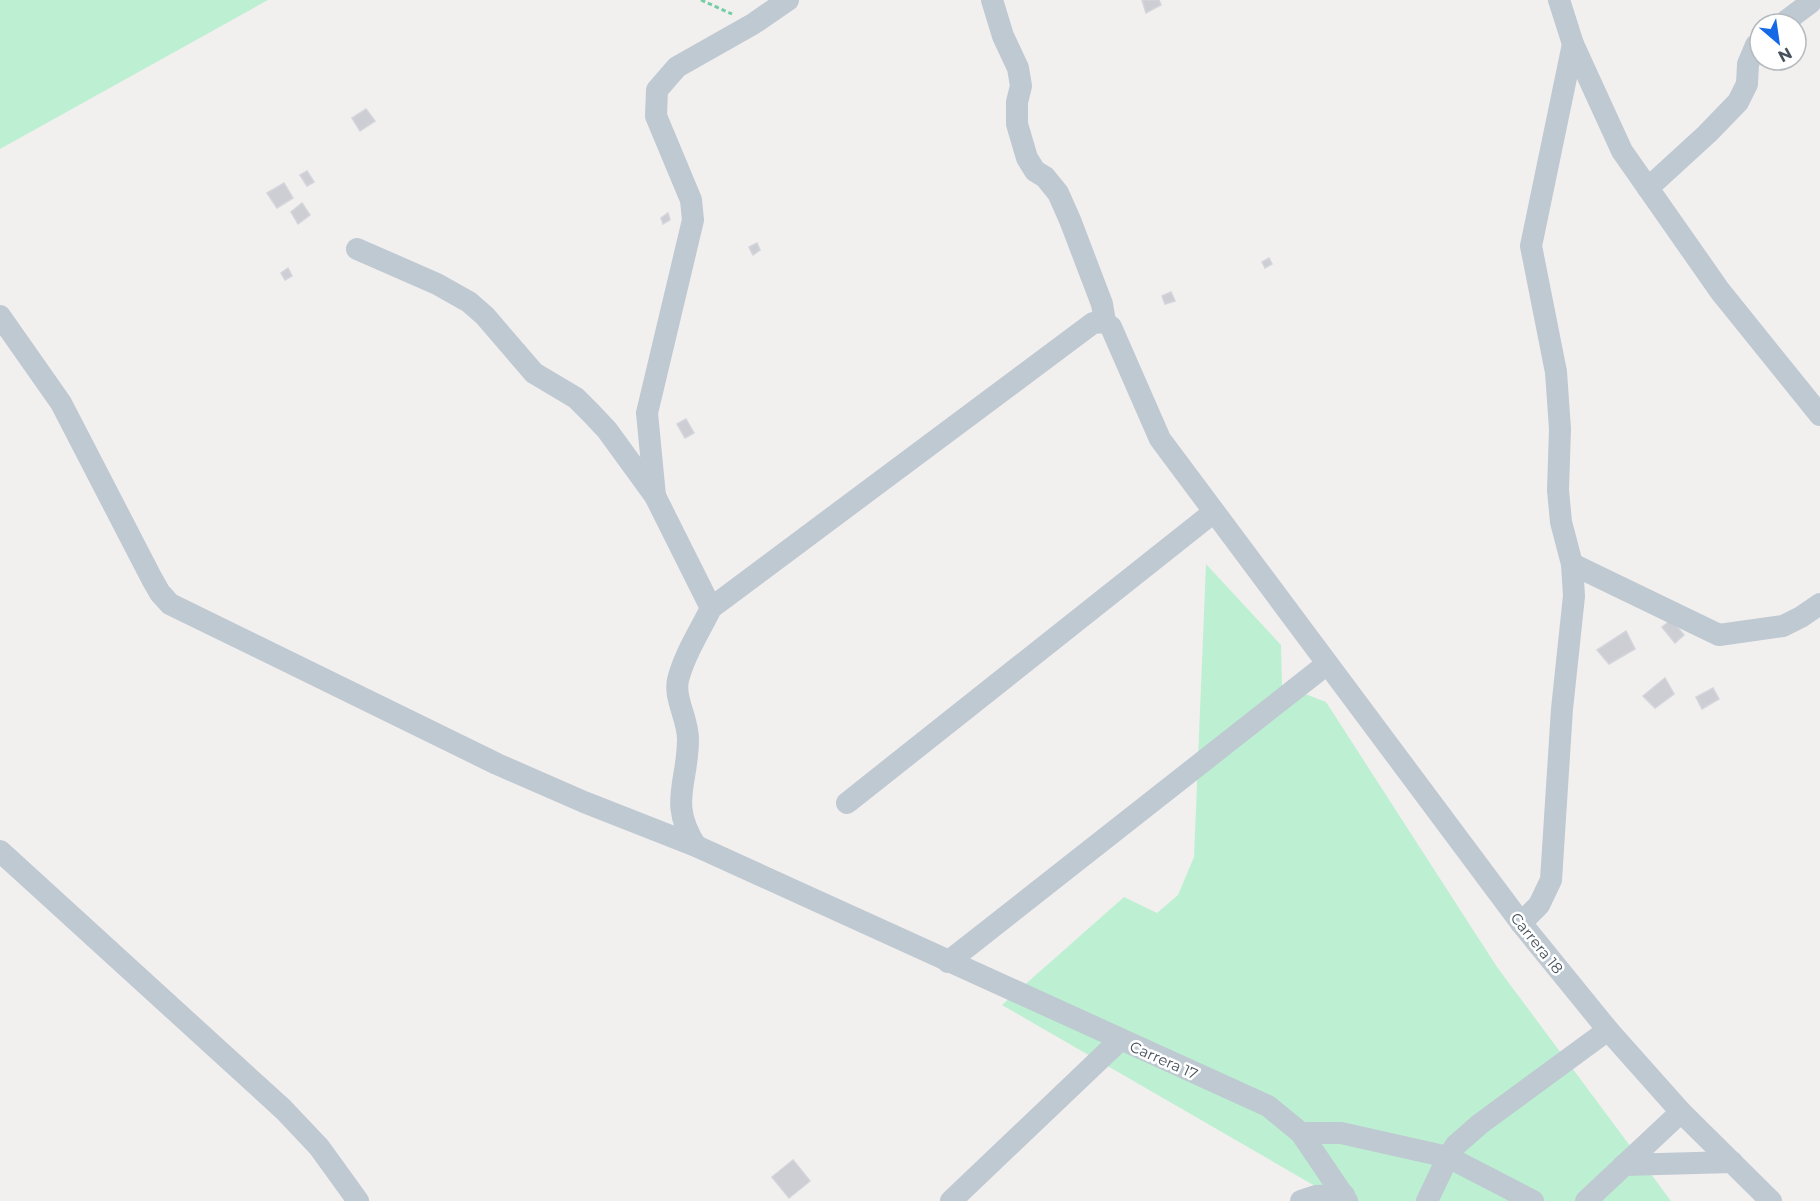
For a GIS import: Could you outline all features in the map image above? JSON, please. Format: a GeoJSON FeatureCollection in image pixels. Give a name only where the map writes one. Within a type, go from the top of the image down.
{"type":"FeatureCollection","features":[{"type":"Feature","properties":{"kind":"street"},"geometry":{"type":"LineString","coordinates":[[655,496],[647,413],[693,220],[691,200],[656,116],[657,90],[677,67],[753,24],[788,0]]}},
{"type":"Feature","properties":{"kind":"street","name":"Carrera 18"},"geometry":{"type":"LineString","coordinates":[[992,0],[1003,36],[1018,68],[1021,86],[1017,102],[1017,124],[1027,158],[1035,171],[1045,177],[1058,193],[1102,304],[1105,322],[1111,327],[1160,439],[1521,923],[1608,1030],[1681,1112],[1771,1201]]}},
{"type":"Feature","properties":{"kind":"street"},"geometry":{"type":"LineString","coordinates":[[1560,0],[1573,44],[1622,151],[1720,291],[1820,415]]}},
{"type":"Feature","properties":{"kind":"street"},"geometry":{"type":"LineString","coordinates":[[1798,12],[1810,3]]}},
{"type":"Feature","properties":{"kind":"street"},"geometry":{"type":"LineString","coordinates":[[1521,923],[1539,905],[1551,880],[1562,709],[1574,597],[1572,564],[1561,522],[1559,501],[1560,429],[1556,372],[1531,246],[1573,44]]}},
{"type":"Feature","properties":{"kind":"street"},"geometry":{"type":"LineString","coordinates":[[1648,188],[1738,102],[1747,84],[1748,64]]}},
{"type":"Feature","properties":{"kind":"street"},"geometry":{"type":"LineString","coordinates":[[357,249],[437,284],[469,302],[485,316],[534,373],[576,399],[591,412],[607,430],[655,496],[711,608]]}},
{"type":"Feature","properties":{"kind":"street","name":"Carrera 17"},"geometry":{"type":"LineString","coordinates":[[0,316],[61,403],[152,579],[170,604],[496,764],[696,846],[1268,1106],[1301,1133],[1346,1198]]}},
{"type":"Feature","properties":{"kind":"street"},"geometry":{"type":"LineString","coordinates":[[696,846],[683,823],[681,813],[680,801],[688,739],[678,696],[678,681],[683,664],[711,608],[1093,323],[1105,322]]}},
{"type":"Feature","properties":{"kind":"street"},"geometry":{"type":"LineString","coordinates":[[846,802],[1214,512]]}},
{"type":"Feature","properties":{"kind":"street"},"geometry":{"type":"LineString","coordinates":[[1572,564],[1719,635],[1783,626],[1820,604]]}},
{"type":"Feature","properties":{"kind":"street"},"geometry":{"type":"LineString","coordinates":[[948,962],[1327,664]]}},
{"type":"Feature","properties":{"kind":"street"},"geometry":{"type":"LineString","coordinates":[[0,851],[283,1109],[319,1147],[358,1201]]}},
{"type":"Feature","properties":{"kind":"street"},"geometry":{"type":"LineString","coordinates":[[1427,1201],[1456,1145],[1480,1124],[1608,1030]]}},
{"type":"Feature","properties":{"kind":"street"},"geometry":{"type":"LineString","coordinates":[[951,1201],[1119,1040]]}},
{"type":"Feature","properties":{"kind":"street"},"geometry":{"type":"LineString","coordinates":[[1586,1201],[1681,1112]]}},
{"type":"Feature","properties":{"kind":"street"},"geometry":{"type":"LineString","coordinates":[[1301,1133],[1341,1133],[1448,1157],[1533,1201]]}},
{"type":"Feature","properties":{"kind":"street"},"geometry":{"type":"LineString","coordinates":[[1624,1165],[1732,1162]]}},
{"type":"Feature","properties":{"kind":"street"},"geometry":{"type":"LineString","coordinates":[[1301,1201],[1316,1196],[1346,1198]]}},
{"type":"Feature","properties":{"kind":"path"},"geometry":{"type":"LineString","coordinates":[[701,0],[753,24]]}},
{"type":"Feature","properties":{"kind":"green space"},"geometry":{"type":"Polygon","coordinates":[[[0,0],[268,0],[0,149],[0,0]]]}},
{"type":"Feature","properties":{"kind":"green space"},"geometry":{"type":"Polygon","coordinates":[[[1206,564],[1281,645],[1282,685],[1326,702],[1497,967],[1671,1201],[1341,1201],[1002,1005],[1124,897],[1157,913],[1178,895],[1194,857],[1206,564]]]}},
{"type":"Feature","properties":{"kind":"building"},"geometry":{"type":"Polygon","coordinates":[[[1142,0],[1159,0],[1161,5],[1146,13],[1142,0]]]}},
{"type":"Feature","properties":{"kind":"building"},"geometry":{"type":"Polygon","coordinates":[[[366,109],[375,121],[360,131],[352,118],[366,109]]]}},
{"type":"Feature","properties":{"kind":"building"},"geometry":{"type":"Polygon","coordinates":[[[307,171],[314,182],[307,186],[300,175],[307,171]]]}},
{"type":"Feature","properties":{"kind":"building"},"geometry":{"type":"Polygon","coordinates":[[[284,183],[293,198],[277,208],[267,193],[284,183]]]}},
{"type":"Feature","properties":{"kind":"building"},"geometry":{"type":"Polygon","coordinates":[[[302,203],[310,215],[298,224],[291,212],[302,203]]]}},
{"type":"Feature","properties":{"kind":"building"},"geometry":{"type":"Polygon","coordinates":[[[668,213],[670,220],[663,224],[661,218],[668,213]]]}},
{"type":"Feature","properties":{"kind":"building"},"geometry":{"type":"Polygon","coordinates":[[[757,243],[760,250],[753,255],[749,247],[757,243]]]}},
{"type":"Feature","properties":{"kind":"building"},"geometry":{"type":"Polygon","coordinates":[[[1269,258],[1272,264],[1265,268],[1262,262],[1269,258]]]}},
{"type":"Feature","properties":{"kind":"building"},"geometry":{"type":"Polygon","coordinates":[[[288,268],[292,276],[285,280],[281,273],[288,268]]]}},
{"type":"Feature","properties":{"kind":"building"},"geometry":{"type":"Polygon","coordinates":[[[1171,292],[1175,301],[1165,304],[1162,296],[1171,292]]]}},
{"type":"Feature","properties":{"kind":"building"},"geometry":{"type":"Polygon","coordinates":[[[686,419],[694,433],[685,438],[677,424],[686,419]]]}},
{"type":"Feature","properties":{"kind":"building"},"geometry":{"type":"Polygon","coordinates":[[[1671,620],[1684,635],[1675,643],[1662,627],[1671,620]]]}},
{"type":"Feature","properties":{"kind":"building"},"geometry":{"type":"Polygon","coordinates":[[[1626,631],[1635,649],[1609,664],[1597,650],[1626,631]]]}},
{"type":"Feature","properties":{"kind":"building"},"geometry":{"type":"Polygon","coordinates":[[[1665,678],[1674,694],[1655,708],[1643,696],[1665,678]]]}},
{"type":"Feature","properties":{"kind":"building"},"geometry":{"type":"Polygon","coordinates":[[[1713,688],[1719,699],[1702,709],[1696,697],[1713,688]]]}},
{"type":"Feature","properties":{"kind":"building"},"geometry":{"type":"Polygon","coordinates":[[[793,1160],[810,1181],[789,1198],[772,1177],[793,1160]]]}}]}
